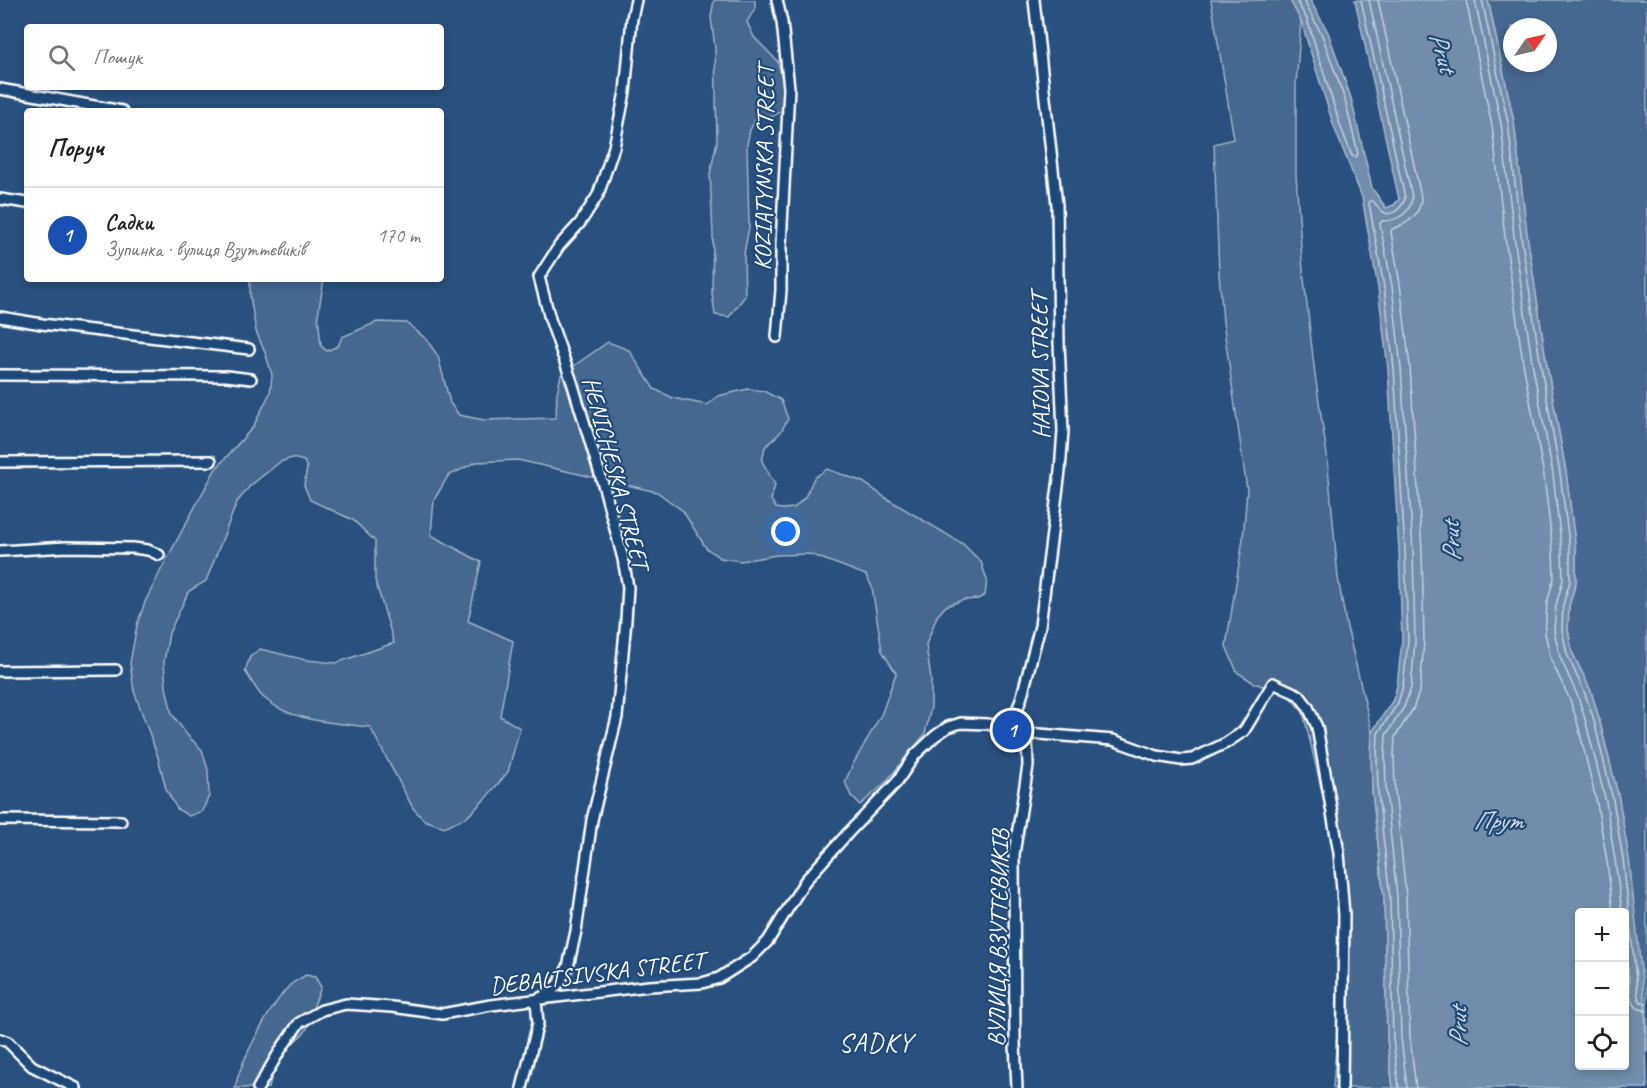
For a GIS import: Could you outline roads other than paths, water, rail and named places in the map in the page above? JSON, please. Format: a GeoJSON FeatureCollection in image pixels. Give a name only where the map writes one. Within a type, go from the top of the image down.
{"type":"FeatureCollection","features":[{"type":"Feature","properties":{"kind":"street","name":"HENICHESKA STREET"},"geometry":{"type":"LineString","coordinates":[[536,1000],[550,993],[559,983],[568,967],[576,931],[592,820],[617,717],[628,586],[608,502],[572,382],[549,319],[539,277],[559,246],[580,223],[598,195],[614,147],[625,92],[632,18],[636,0]]}},
{"type":"Feature","properties":{"kind":"street","name":"KOZIATYNSKA STREET"},"geometry":{"type":"LineString","coordinates":[[777,0],[782,22],[789,88],[777,336]]}},
{"type":"Feature","properties":{"kind":"street","name":"HAIOVA STREET"},"geometry":{"type":"LineString","coordinates":[[1011,728],[1022,696],[1040,626],[1063,431],[1056,205],[1034,0]]}},
{"type":"Feature","properties":{"kind":"street"},"geometry":{"type":"LineString","coordinates":[[0,89],[105,108]]}},
{"type":"Feature","properties":{"kind":"street"},"geometry":{"type":"LineString","coordinates":[[0,199],[24,203]]}},
{"type":"Feature","properties":{"kind":"street"},"geometry":{"type":"LineString","coordinates":[[0,317],[249,349]]}},
{"type":"Feature","properties":{"kind":"street"},"geometry":{"type":"LineString","coordinates":[[0,375],[227,376],[251,379]]}},
{"type":"Feature","properties":{"kind":"street"},"geometry":{"type":"LineString","coordinates":[[0,462],[211,461]]}},
{"type":"Feature","properties":{"kind":"street"},"geometry":{"type":"LineString","coordinates":[[0,551],[66,547],[133,548],[148,550],[159,555]]}},
{"type":"Feature","properties":{"kind":"street"},"geometry":{"type":"LineString","coordinates":[[0,671],[116,670]]}},
{"type":"Feature","properties":{"kind":"street"},"geometry":{"type":"LineString","coordinates":[[1011,728],[1027,733],[1113,740],[1157,756],[1181,760],[1192,759],[1226,743],[1244,731],[1273,682],[1299,695],[1308,707],[1317,727],[1339,854],[1344,915],[1342,1088]]}},
{"type":"Feature","properties":{"kind":"street","name":"DEBALTSIVSKA STREET"},"geometry":{"type":"LineString","coordinates":[[258,1088],[281,1048],[299,1023],[322,1010],[346,1004],[442,1014],[491,1005],[648,986],[702,983],[719,978],[752,957],[768,941],[805,881],[896,783],[915,755],[935,736],[948,727],[961,723],[1011,728]]}},
{"type":"Feature","properties":{"kind":"street","name":"ВУЛИЦЯ ВЗУТТЄВИКІВ"},"geometry":{"type":"LineString","coordinates":[[1017,1088],[1014,854],[1028,766],[1027,733]]}},
{"type":"Feature","properties":{"kind":"street"},"geometry":{"type":"LineString","coordinates":[[0,820],[121,821]]}},
{"type":"Feature","properties":{"kind":"street"},"geometry":{"type":"LineString","coordinates":[[522,1088],[538,1023],[536,1000]]}},
{"type":"Feature","properties":{"kind":"street"},"geometry":{"type":"LineString","coordinates":[[0,1039],[8,1042],[32,1066],[76,1088]]}},
{"type":"Feature","properties":{"kind":"water","name":"Прут"},"geometry":{"type":"Polygon","coordinates":[[[1290,0],[1310,0],[1328,32],[1351,98],[1372,188],[1386,208],[1394,205],[1399,199],[1355,0],[1488,0],[1514,122],[1527,234],[1566,472],[1576,551],[1576,582],[1569,606],[1568,629],[1572,652],[1591,691],[1598,715],[1619,799],[1629,858],[1645,1007],[1647,1088],[1393,1088],[1387,1039],[1384,898],[1372,791],[1371,755],[1372,732],[1393,700],[1397,686],[1402,640],[1388,369],[1378,288],[1362,197],[1334,127],[1301,21],[1290,0]]]}},
{"type":"Feature","properties":{"kind":"place","name":"Садки"},"geometry":{"type":"Point","coordinates":[1012,730]}},
{"type":"Feature","properties":{"kind":"district","name":"SADKY"},"geometry":{"type":"Point","coordinates":[876,1042]}},
{"type":"Feature","properties":{"kind":"water label","name":"Prut"},"geometry":{"type":"Point","coordinates":[1443,52]}},
{"type":"Feature","properties":{"kind":"water label","name":"Prut"},"geometry":{"type":"Point","coordinates":[1451,542]}},
{"type":"Feature","properties":{"kind":"water label","name":"Prut"},"geometry":{"type":"Point","coordinates":[1458,1027]}}]}
